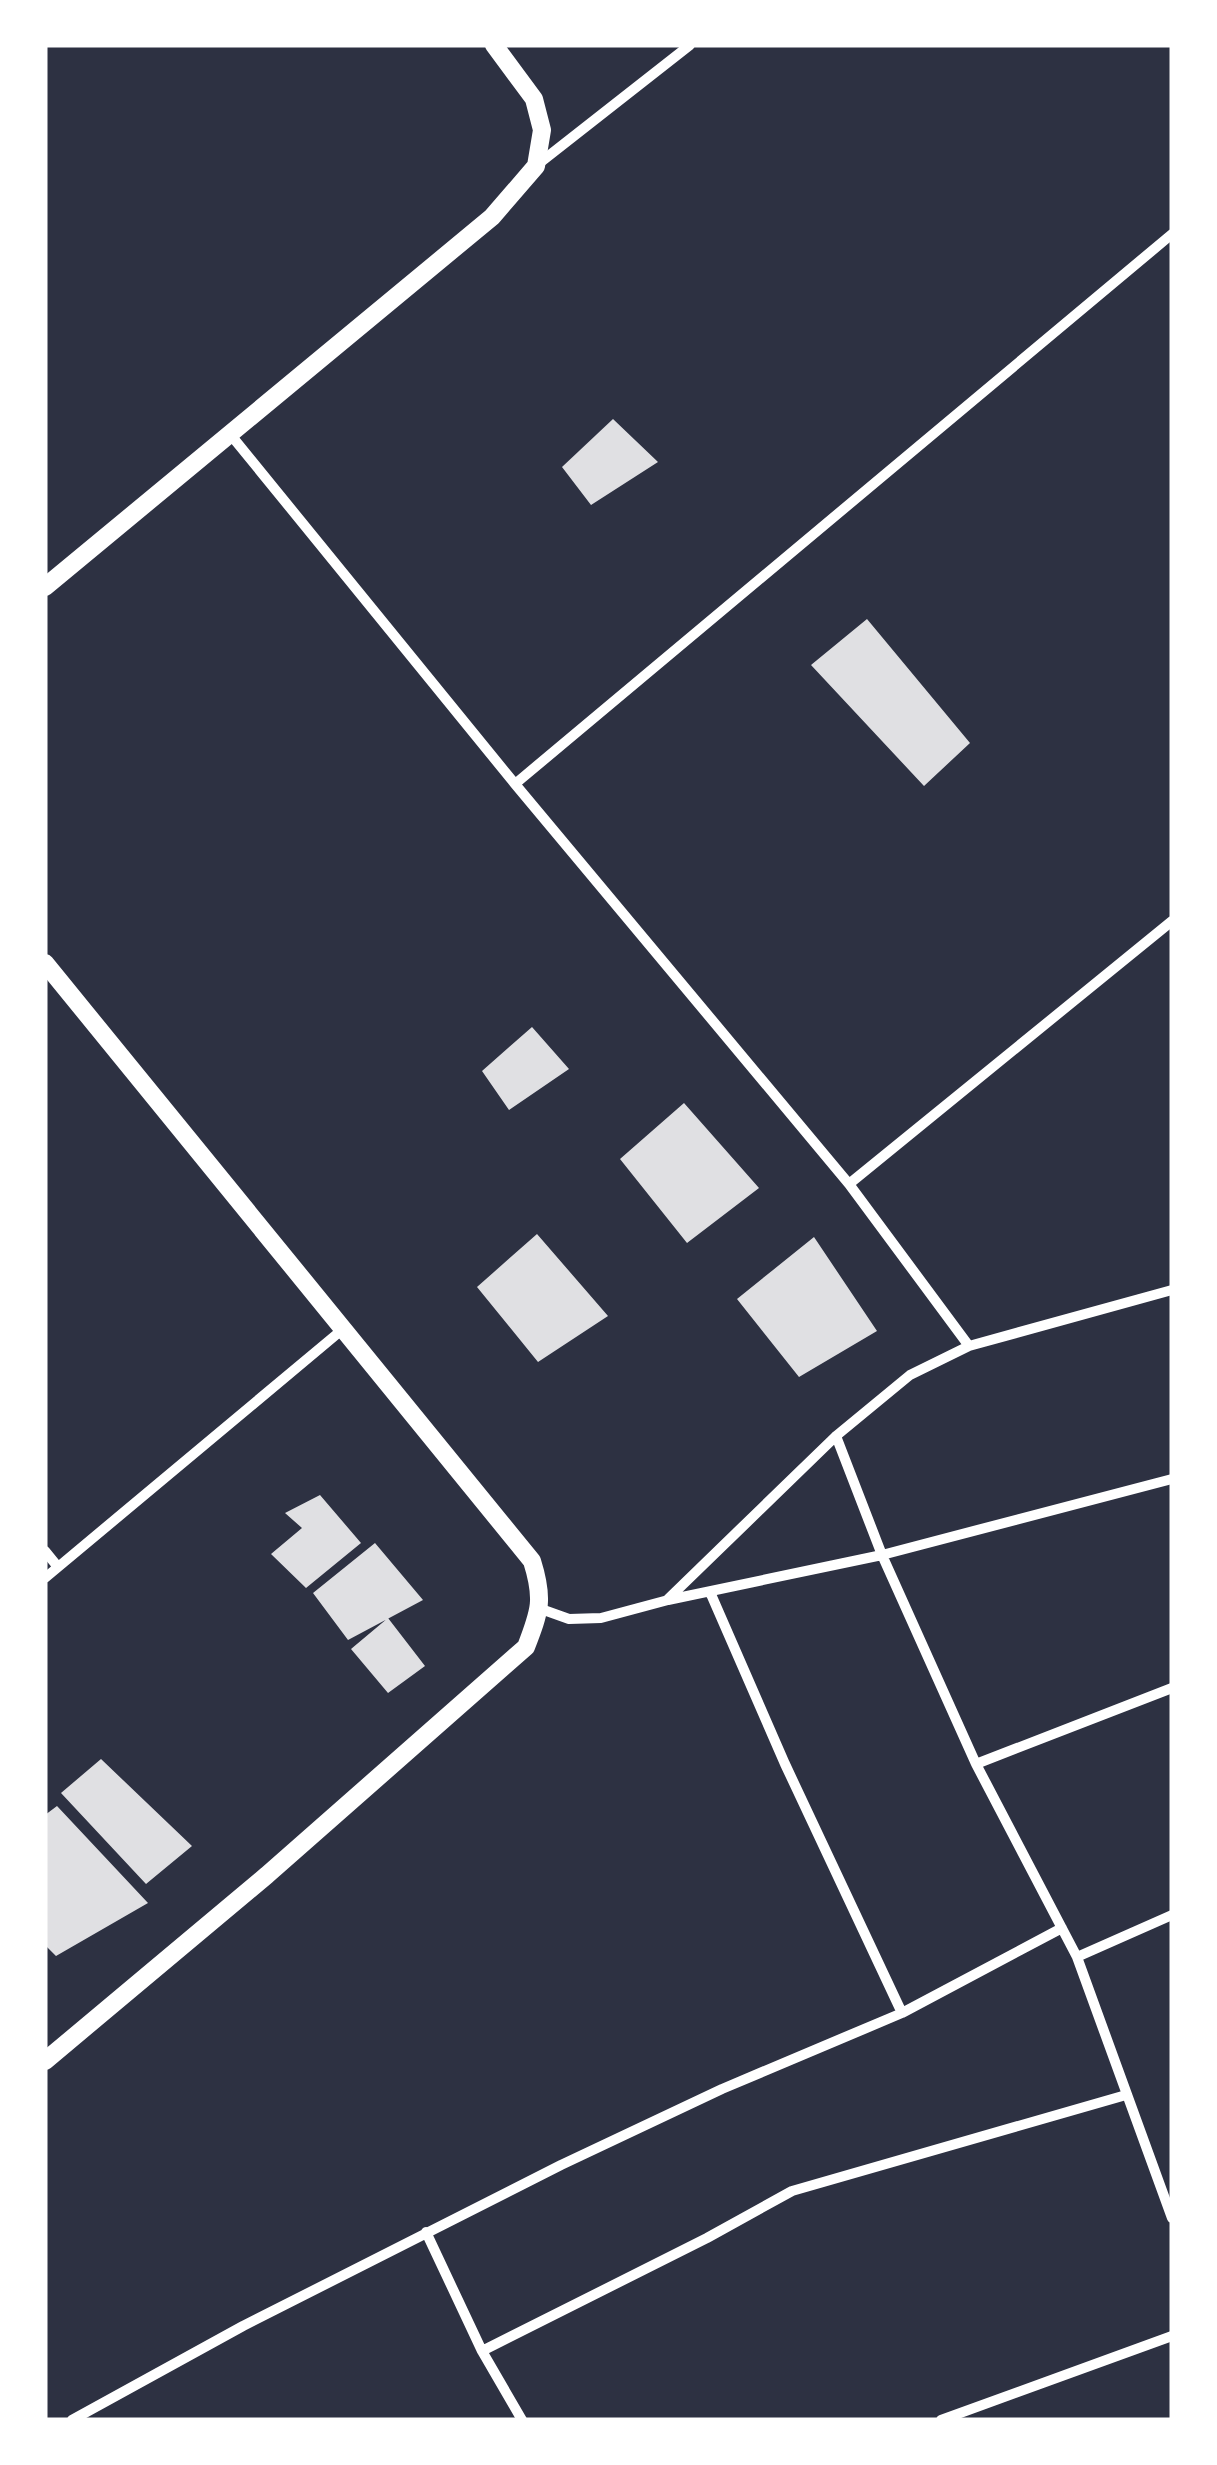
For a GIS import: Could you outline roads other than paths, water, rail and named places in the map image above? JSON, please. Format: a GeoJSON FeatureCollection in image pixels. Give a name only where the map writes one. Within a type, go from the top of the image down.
{"type":"FeatureCollection","features":[{"type":"Feature","properties":{"kind":"street"},"geometry":{"type":"LineString","coordinates":[[494,45],[534,98],[542,130],[536,166]]}},
{"type":"Feature","properties":{"kind":"street"},"geometry":{"type":"LineString","coordinates":[[45,587],[492,217],[536,166],[690,45]]}},
{"type":"Feature","properties":{"kind":"street"},"geometry":{"type":"LineString","coordinates":[[515,784],[1172,234]]}},
{"type":"Feature","properties":{"kind":"street"},"geometry":{"type":"LineString","coordinates":[[230,434],[849,1184],[969,1346]]}},
{"type":"Feature","properties":{"kind":"street"},"geometry":{"type":"LineString","coordinates":[[849,1184],[1172,921]]}},
{"type":"Feature","properties":{"kind":"street"},"geometry":{"type":"LineString","coordinates":[[45,964],[532,1561],[540,1587],[541,1609],[526,1646],[267,1874],[45,2061]]}},
{"type":"Feature","properties":{"kind":"street"},"geometry":{"type":"LineString","coordinates":[[668,1600],[836,1436],[910,1375],[969,1346],[1172,1290]]}},
{"type":"Feature","properties":{"kind":"street"},"geometry":{"type":"LineString","coordinates":[[45,1578],[343,1329]]}},
{"type":"Feature","properties":{"kind":"street"},"geometry":{"type":"LineString","coordinates":[[836,1436],[882,1555],[976,1764],[1077,1957],[1172,2218]]}},
{"type":"Feature","properties":{"kind":"street"},"geometry":{"type":"LineString","coordinates":[[541,1609],[569,1619],[601,1618],[882,1555],[1172,1479]]}},
{"type":"Feature","properties":{"kind":"street"},"geometry":{"type":"LineString","coordinates":[[45,1552],[58,1567]]}},
{"type":"Feature","properties":{"kind":"street"},"geometry":{"type":"LineString","coordinates":[[710,1592],[785,1764],[902,2013]]}},
{"type":"Feature","properties":{"kind":"street"},"geometry":{"type":"LineString","coordinates":[[976,1764],[1172,1688]]}},
{"type":"Feature","properties":{"kind":"street"},"geometry":{"type":"LineString","coordinates":[[1077,1957],[1172,1915]]}},
{"type":"Feature","properties":{"kind":"street"},"geometry":{"type":"LineString","coordinates":[[72,2420],[426,2232],[722,2088],[902,2013],[1062,1928]]}},
{"type":"Feature","properties":{"kind":"street"},"geometry":{"type":"LineString","coordinates":[[482,2351],[792,2191],[1126,2095]]}},
{"type":"Feature","properties":{"kind":"street"},"geometry":{"type":"LineString","coordinates":[[426,2232],[482,2351],[522,2420]]}},
{"type":"Feature","properties":{"kind":"street"},"geometry":{"type":"LineString","coordinates":[[941,2420],[1172,2336]]}}]}
